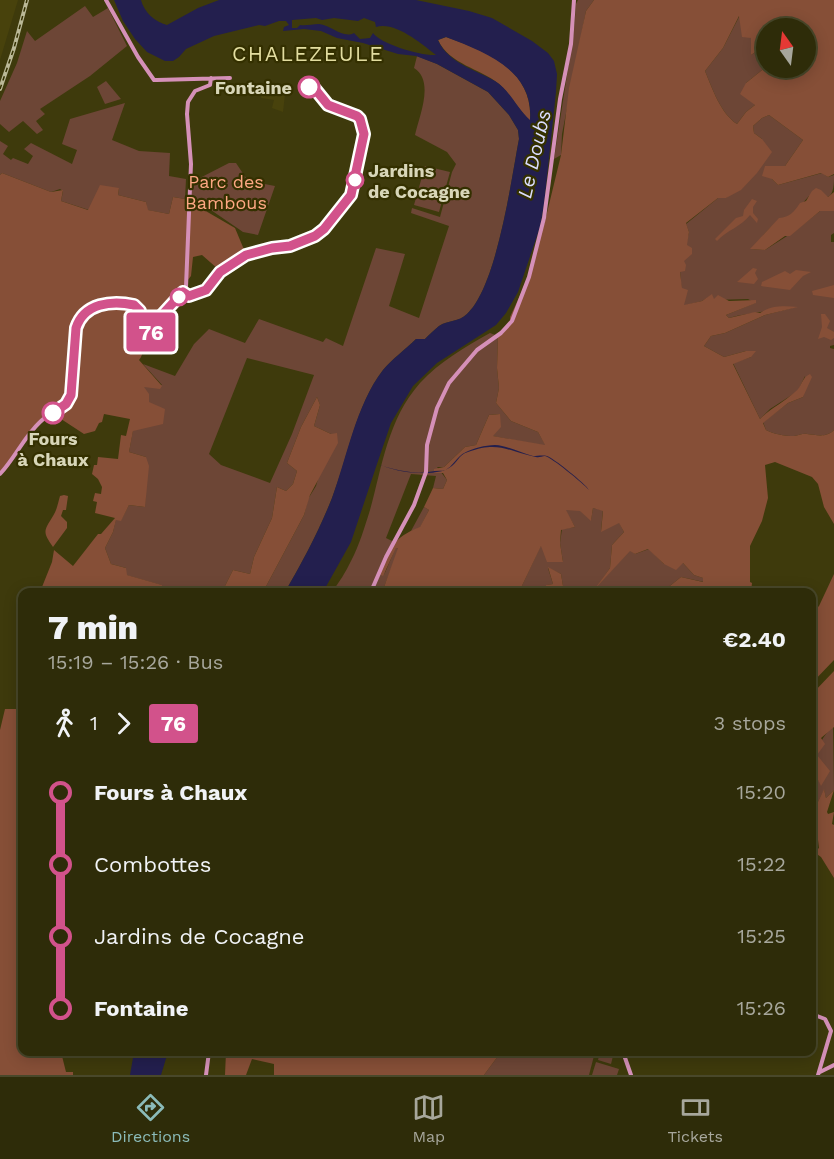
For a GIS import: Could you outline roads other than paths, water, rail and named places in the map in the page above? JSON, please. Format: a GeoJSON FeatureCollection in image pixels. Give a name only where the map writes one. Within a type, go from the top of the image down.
{"type":"FeatureCollection","features":[{"type":"Feature","properties":{"kind":"street"},"geometry":{"type":"LineString","coordinates":[[106,0],[138,57],[156,78],[231,78]]}},
{"type":"Feature","properties":{"kind":"street"},"geometry":{"type":"LineString","coordinates":[[372,588],[414,505],[426,472],[427,445],[437,408],[448,383],[477,350],[506,327],[515,314],[529,277],[544,219],[561,99],[572,44],[574,0]]}},
{"type":"Feature","properties":{"kind":"street"},"geometry":{"type":"LineString","coordinates":[[0,474],[35,427],[45,417],[63,406],[71,395],[76,328],[85,313],[102,304],[134,305],[140,311],[140,337],[144,340],[161,316],[183,292],[186,286],[188,263],[186,239],[191,169],[187,108],[195,91],[210,85],[211,78]]}},
{"type":"Feature","properties":{"kind":"street"},"geometry":{"type":"LineString","coordinates":[[816,1016],[825,1019],[832,1028],[818,1074]]}},
{"type":"Feature","properties":{"kind":"street"},"geometry":{"type":"LineString","coordinates":[[206,1075],[208,1056]]}},
{"type":"Feature","properties":{"kind":"street"},"geometry":{"type":"LineString","coordinates":[[624,1056],[631,1075]]}},
{"type":"Feature","properties":{"kind":"street"},"geometry":{"type":"LineString","coordinates":[[822,1062],[833,1065]]}},
{"type":"Feature","properties":{"kind":"street"},"geometry":{"type":"LineString","coordinates":[[818,1074],[833,1065]]}},
{"type":"Feature","properties":{"kind":"water","name":"Le Doubs"},"geometry":{"type":"Polygon","coordinates":[[[114,0],[141,0],[151,16],[167,25],[198,8],[219,0],[416,0],[492,18],[532,41],[548,53],[554,61],[557,74],[556,92],[544,205],[540,227],[518,292],[496,325],[437,363],[413,386],[391,423],[351,542],[325,588],[287,588],[327,510],[359,415],[383,370],[416,339],[425,339],[439,326],[464,317],[478,300],[487,281],[501,232],[519,139],[518,130],[509,115],[488,92],[437,64],[416,56],[398,54],[337,38],[321,31],[304,29],[283,31],[284,27],[289,25],[286,21],[214,36],[186,49],[173,61],[165,61],[147,52],[123,21],[114,0]],[[316,18],[292,20],[292,28],[319,24],[341,33],[354,33],[360,39],[370,38],[373,33],[384,41],[402,48],[421,54],[436,55],[400,30],[383,26],[376,27],[375,22],[364,18],[358,21],[334,18],[322,20],[316,18]],[[446,37],[438,40],[448,55],[500,85],[530,120],[529,103],[524,88],[515,76],[504,65],[476,49],[446,37]]]}},
{"type":"Feature","properties":{"kind":"water"},"geometry":{"type":"Polygon","coordinates":[[[498,445],[532,456],[495,447],[468,452],[447,469],[459,456],[466,452],[484,446],[498,445]]]}},
{"type":"Feature","properties":{"kind":"water"},"geometry":{"type":"Polygon","coordinates":[[[545,456],[562,466],[576,477],[587,487],[589,490],[545,456]]]}},
{"type":"Feature","properties":{"kind":"water"},"geometry":{"type":"Polygon","coordinates":[[[133,1056],[167,1056],[161,1075],[130,1075],[133,1056]]]}},
{"type":"Feature","properties":{"kind":"railway"},"geometry":{"type":"LineString","coordinates":[[0,89],[27,0]]}},
{"type":"Feature","properties":{"kind":"place","name":"Fontaine"},"geometry":{"type":"Point","coordinates":[309,87]}},
{"type":"Feature","properties":{"kind":"place","name":"Jardins de Cocagne"},"geometry":{"type":"Point","coordinates":[355,180]}},
{"type":"Feature","properties":{"kind":"place","name":"Fours à Chaux"},"geometry":{"type":"Point","coordinates":[53,413]}},
{"type":"Feature","properties":{"kind":"district","name":"CHALEZEULE"},"geometry":{"type":"Point","coordinates":[308,53]}},
{"type":"Feature","properties":{"kind":"park label","name":"Parc des Bambous"},"geometry":{"type":"Point","coordinates":[226,192]}}]}
